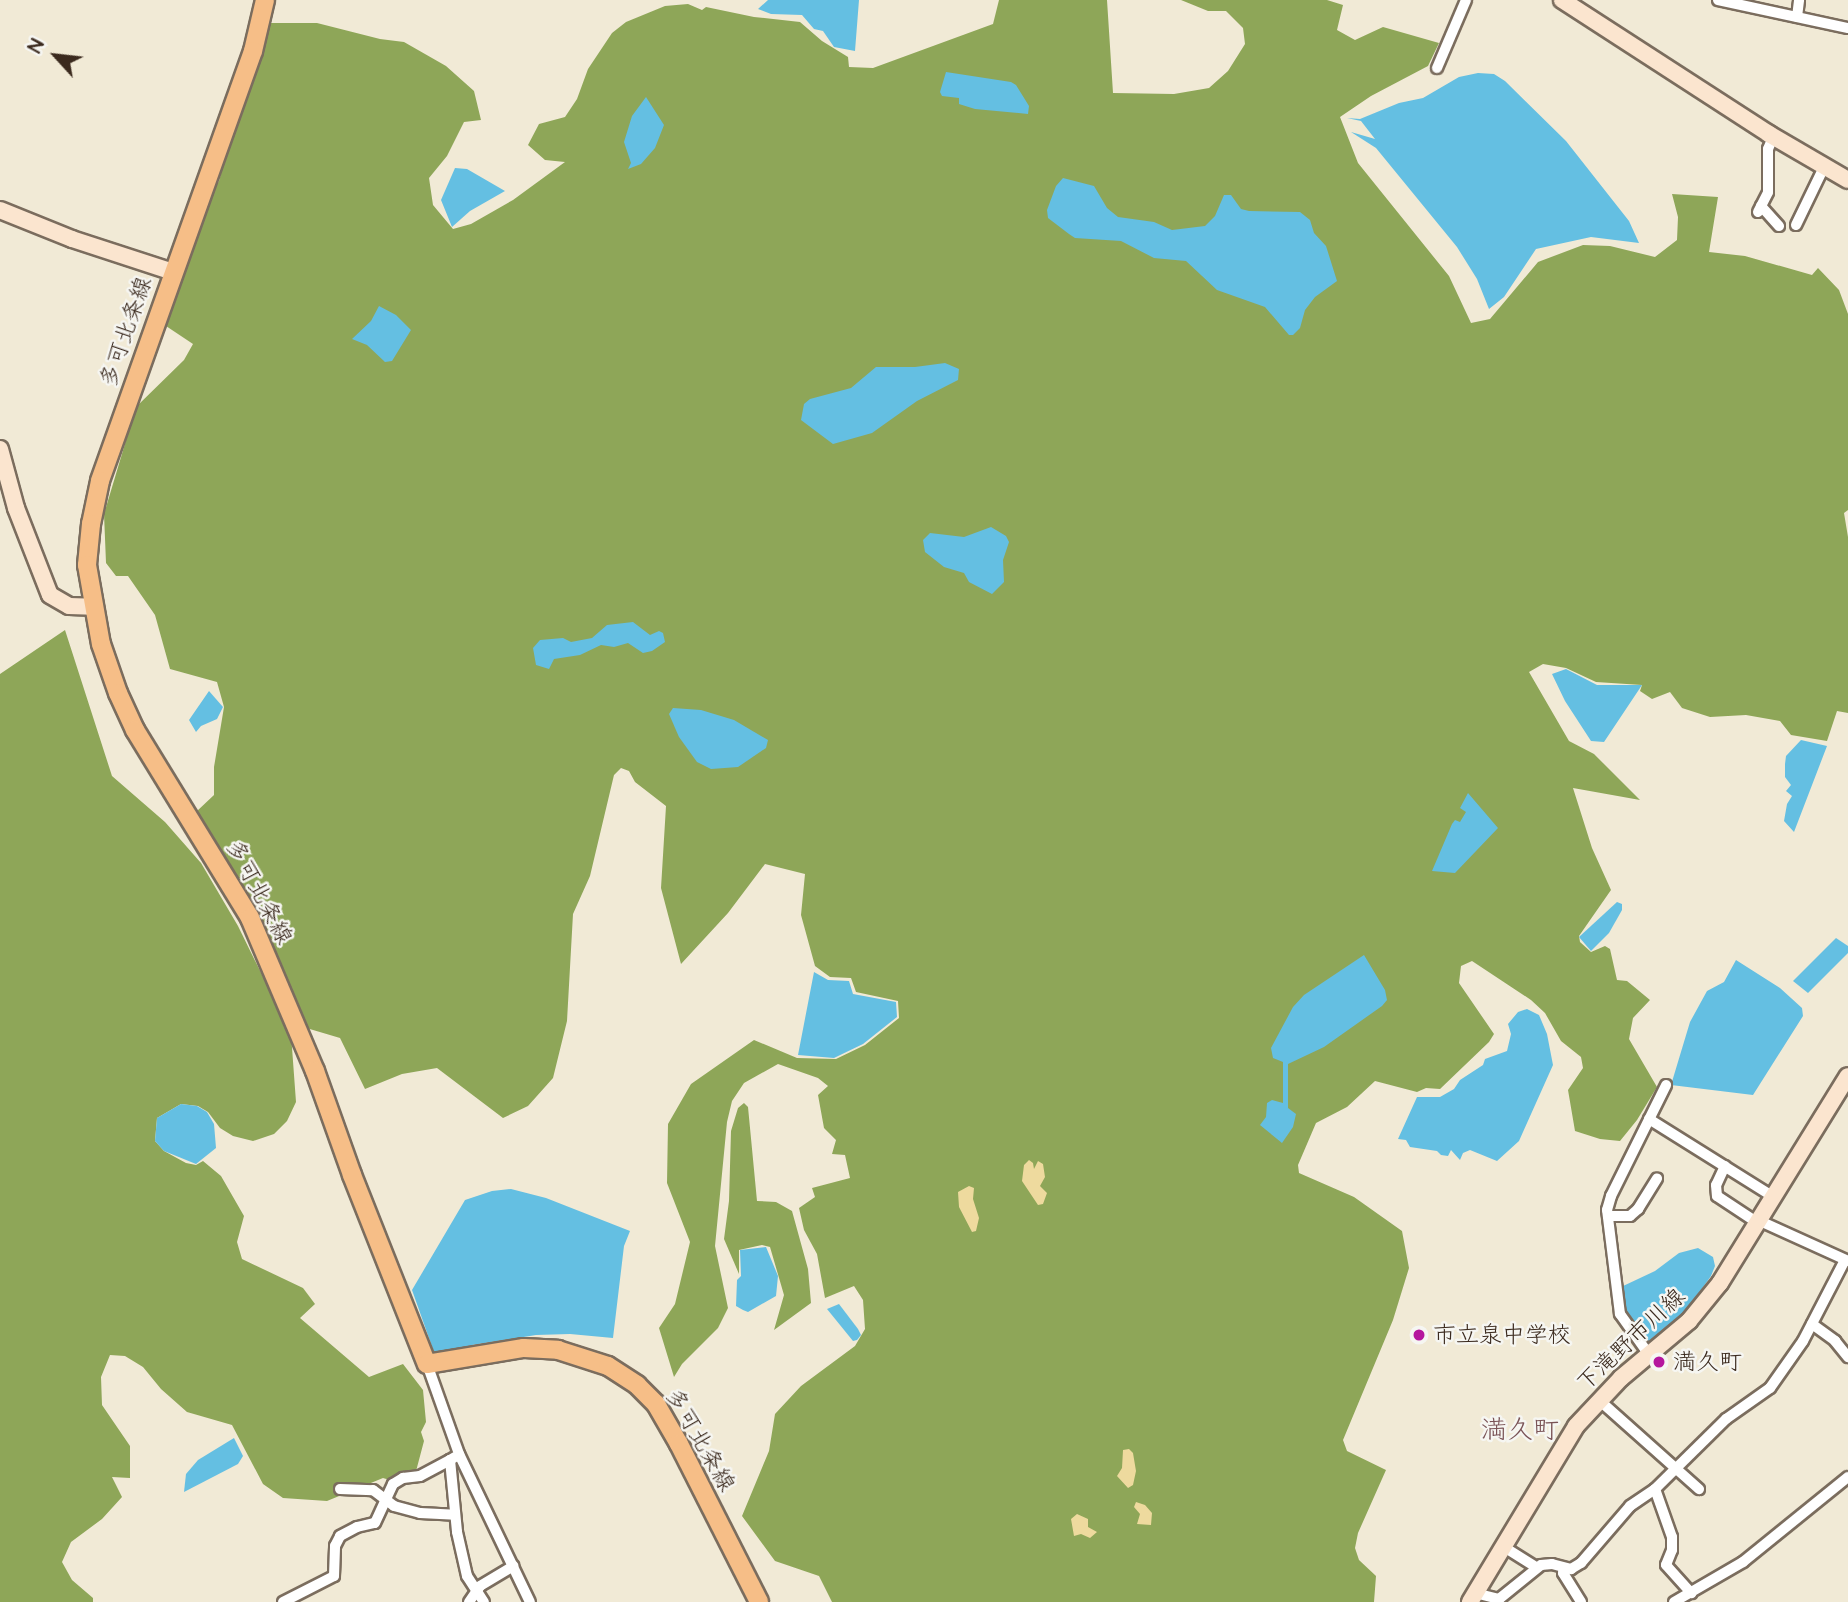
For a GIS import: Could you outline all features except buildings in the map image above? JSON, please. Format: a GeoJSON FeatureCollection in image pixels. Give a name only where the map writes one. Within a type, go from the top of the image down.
{"type":"FeatureCollection","features":[{"type":"Feature","properties":{"kind":"main road","name":"多可北条線"},"geometry":{"type":"LineString","coordinates":[[265,0],[253,51],[100,481],[91,524],[88,565],[93,607],[118,693],[135,730],[250,918],[315,1071],[352,1175],[427,1364],[524,1348],[558,1350],[608,1366],[637,1385],[656,1404],[679,1444],[759,1602]]}},
{"type":"Feature","properties":{"kind":"street"},"geometry":{"type":"LineString","coordinates":[[1437,68],[1466,0]]}},
{"type":"Feature","properties":{"kind":"street"},"geometry":{"type":"LineString","coordinates":[[1562,0],[1773,137],[1848,180]]}},
{"type":"Feature","properties":{"kind":"street"},"geometry":{"type":"LineString","coordinates":[[1718,0],[1775,6],[1797,16],[1848,28]]}},
{"type":"Feature","properties":{"kind":"street"},"geometry":{"type":"LineString","coordinates":[[1797,16],[1800,0]]}},
{"type":"Feature","properties":{"kind":"street"},"geometry":{"type":"LineString","coordinates":[[1773,137],[1768,149],[1768,192],[1759,209],[1779,226]]}},
{"type":"Feature","properties":{"kind":"street"},"geometry":{"type":"LineString","coordinates":[[1796,225],[1824,167]]}},
{"type":"Feature","properties":{"kind":"street"},"geometry":{"type":"LineString","coordinates":[[0,210],[72,239],[173,272]]}},
{"type":"Feature","properties":{"kind":"street"},"geometry":{"type":"LineString","coordinates":[[0,449],[16,508],[50,595],[69,606],[93,607]]}},
{"type":"Feature","properties":{"kind":"street","name":"下滝野市川線"},"geometry":{"type":"LineString","coordinates":[[1473,1598],[1562,1446],[1599,1400],[1689,1321],[1720,1283],[1848,1076]]}},
{"type":"Feature","properties":{"kind":"street"},"geometry":{"type":"LineString","coordinates":[[1650,1356],[1620,1314],[1608,1216],[1611,1196],[1667,1085]]}},
{"type":"Feature","properties":{"kind":"street"},"geometry":{"type":"LineString","coordinates":[[1649,1119],[1774,1197]]}},
{"type":"Feature","properties":{"kind":"street"},"geometry":{"type":"LineString","coordinates":[[1473,1598],[1499,1599],[1537,1568],[1552,1564],[1571,1569],[1581,1563],[1630,1506],[1656,1489],[1726,1419],[1770,1388],[1812,1324],[1846,1261],[1759,1222],[1717,1196],[1716,1185],[1725,1166]]}},
{"type":"Feature","properties":{"kind":"street"},"geometry":{"type":"LineString","coordinates":[[1608,1216],[1630,1216],[1638,1209],[1657,1178]]}},
{"type":"Feature","properties":{"kind":"street"},"geometry":{"type":"LineString","coordinates":[[1812,1324],[1835,1340],[1848,1357]]}},
{"type":"Feature","properties":{"kind":"street"},"geometry":{"type":"LineString","coordinates":[[427,1364],[455,1457],[530,1602]]}},
{"type":"Feature","properties":{"kind":"street"},"geometry":{"type":"LineString","coordinates":[[1599,1400],[1699,1489]]}},
{"type":"Feature","properties":{"kind":"street"},"geometry":{"type":"LineString","coordinates":[[283,1602],[334,1576],[335,1546],[340,1536],[357,1527],[375,1523],[384,1497],[393,1484],[403,1478],[420,1476],[455,1457]]}},
{"type":"Feature","properties":{"kind":"street"},"geometry":{"type":"LineString","coordinates":[[455,1457],[455,1515],[467,1577],[484,1602]]}},
{"type":"Feature","properties":{"kind":"street"},"geometry":{"type":"LineString","coordinates":[[1674,1602],[1743,1562],[1848,1477]]}},
{"type":"Feature","properties":{"kind":"street"},"geometry":{"type":"LineString","coordinates":[[340,1489],[373,1490],[394,1506],[420,1513],[455,1515]]}},
{"type":"Feature","properties":{"kind":"street"},"geometry":{"type":"LineString","coordinates":[[1656,1489],[1672,1537],[1672,1550],[1666,1565],[1690,1593]]}},
{"type":"Feature","properties":{"kind":"street"},"geometry":{"type":"LineString","coordinates":[[1504,1546],[1537,1568]]}},
{"type":"Feature","properties":{"kind":"street"},"geometry":{"type":"LineString","coordinates":[[469,1602],[476,1590],[513,1566]]}},
{"type":"Feature","properties":{"kind":"street"},"geometry":{"type":"LineString","coordinates":[[1564,1569],[1563,1573],[1581,1602]]}},
{"type":"Feature","properties":{"kind":"green space"},"geometry":{"type":"Polygon","coordinates":[[[999,0],[1107,0],[1113,93],[1174,94],[1209,88],[1228,71],[1245,44],[1243,28],[1226,11],[1208,11],[1181,0],[1327,0],[1343,5],[1337,30],[1355,40],[1383,27],[1439,43],[1428,66],[1371,96],[1340,117],[1358,163],[1449,276],[1471,323],[1490,319],[1538,262],[1583,245],[1610,246],[1655,257],[1677,240],[1678,217],[1672,194],[1718,197],[1709,252],[1745,256],[1812,275],[1818,268],[1839,290],[1848,314],[1848,510],[1844,513],[1848,537],[1848,713],[1837,711],[1827,741],[1791,735],[1780,721],[1746,715],[1710,717],[1682,708],[1670,692],[1652,699],[1640,691],[1642,685],[1596,682],[1566,668],[1543,664],[1529,672],[1569,741],[1594,754],[1640,800],[1573,788],[1592,848],[1611,890],[1579,936],[1580,942],[1591,952],[1605,946],[1610,949],[1617,980],[1627,981],[1650,1000],[1633,1018],[1629,1039],[1657,1087],[1637,1120],[1620,1141],[1600,1139],[1575,1131],[1568,1090],[1583,1068],[1581,1057],[1561,1041],[1545,1013],[1531,1000],[1472,961],[1461,966],[1459,983],[1494,1034],[1489,1042],[1440,1089],[1426,1088],[1417,1092],[1375,1081],[1347,1107],[1316,1123],[1298,1165],[1299,1173],[1354,1197],[1402,1231],[1409,1268],[1393,1320],[1343,1440],[1347,1451],[1386,1470],[1358,1533],[1355,1548],[1359,1560],[1376,1576],[1374,1602],[832,1602],[819,1576],[775,1561],[742,1516],[769,1451],[775,1414],[801,1386],[855,1346],[865,1329],[863,1300],[854,1286],[825,1298],[817,1254],[804,1230],[799,1208],[815,1197],[812,1188],[850,1178],[845,1155],[832,1154],[836,1140],[824,1128],[818,1095],[828,1086],[818,1078],[778,1064],[744,1083],[732,1101],[727,1122],[715,1246],[728,1308],[718,1328],[682,1364],[674,1377],[659,1328],[675,1304],[690,1242],[667,1183],[668,1124],[691,1084],[754,1040],[797,1058],[836,1059],[865,1045],[899,1018],[898,1001],[856,992],[851,978],[830,977],[815,966],[801,915],[805,874],[765,864],[728,913],[681,964],[661,888],[666,806],[635,782],[629,771],[621,768],[614,775],[590,876],[573,914],[567,1021],[553,1078],[528,1106],[503,1118],[437,1068],[402,1074],[365,1089],[340,1038],[303,1027],[228,867],[196,812],[214,795],[214,767],[224,707],[217,682],[170,669],[155,615],[128,576],[116,576],[106,563],[104,514],[136,407],[184,360],[193,344],[163,324],[207,202],[219,181],[244,84],[258,64],[267,23],[317,23],[380,39],[404,42],[446,66],[474,91],[481,120],[464,122],[447,156],[429,178],[433,205],[453,229],[471,224],[513,200],[565,162],[545,160],[528,145],[539,124],[565,117],[577,99],[588,69],[612,33],[626,22],[665,6],[688,4],[702,10],[706,7],[754,17],[800,22],[822,41],[848,57],[849,67],[873,68],[993,24],[999,0]]]}},
{"type":"Feature","properties":{"kind":"green space"},"geometry":{"type":"Polygon","coordinates":[[[65,630],[112,776],[165,822],[201,863],[238,926],[291,1034],[296,1102],[287,1121],[274,1134],[253,1141],[233,1136],[220,1128],[208,1112],[198,1106],[181,1104],[157,1118],[155,1141],[164,1151],[186,1163],[196,1165],[203,1161],[221,1176],[244,1216],[237,1242],[242,1259],[303,1288],[315,1304],[300,1318],[369,1377],[403,1364],[423,1390],[426,1422],[421,1432],[424,1441],[415,1475],[399,1483],[383,1478],[327,1501],[283,1498],[263,1484],[232,1425],[187,1412],[161,1389],[143,1367],[125,1356],[110,1355],[101,1377],[102,1405],[130,1446],[130,1478],[112,1477],[122,1497],[102,1519],[71,1542],[62,1562],[72,1580],[93,1598],[93,1602],[0,1602],[0,674],[65,630]]]}},
{"type":"Feature","properties":{"kind":"green space"},"geometry":{"type":"Polygon","coordinates":[[[744,1103],[748,1107],[757,1201],[776,1202],[792,1211],[808,1269],[811,1303],[774,1330],[784,1295],[770,1247],[762,1245],[739,1250],[739,1274],[724,1239],[729,1201],[731,1131],[738,1108],[744,1103]]]}},
{"type":"Feature","properties":{"kind":"sand"},"geometry":{"type":"Polygon","coordinates":[[[1029,1160],[1034,1169],[1038,1161],[1043,1164],[1045,1177],[1040,1186],[1047,1193],[1043,1204],[1038,1205],[1022,1181],[1024,1165],[1029,1160]]]}},
{"type":"Feature","properties":{"kind":"sand"},"geometry":{"type":"Polygon","coordinates":[[[969,1186],[974,1188],[973,1199],[979,1218],[976,1231],[972,1232],[959,1207],[958,1192],[969,1186]]]}},
{"type":"Feature","properties":{"kind":"sand"},"geometry":{"type":"Polygon","coordinates":[[[1129,1449],[1133,1453],[1136,1471],[1133,1485],[1128,1488],[1117,1476],[1122,1468],[1123,1450],[1129,1449]]]}},
{"type":"Feature","properties":{"kind":"sand"},"geometry":{"type":"Polygon","coordinates":[[[1136,1502],[1145,1505],[1152,1513],[1151,1525],[1137,1524],[1140,1514],[1134,1507],[1136,1502]]]}},
{"type":"Feature","properties":{"kind":"sand"},"geometry":{"type":"Polygon","coordinates":[[[1077,1514],[1088,1519],[1088,1527],[1097,1532],[1090,1538],[1081,1534],[1074,1536],[1071,1519],[1077,1514]]]}},
{"type":"Feature","properties":{"kind":"water"},"geometry":{"type":"Polygon","coordinates":[[[768,0],[859,0],[855,51],[834,47],[823,31],[814,29],[802,15],[771,14],[758,9],[768,0]]]}},
{"type":"Feature","properties":{"kind":"water"},"geometry":{"type":"Polygon","coordinates":[[[946,72],[1011,82],[1016,85],[1029,106],[1028,114],[975,109],[959,104],[959,98],[942,96],[940,92],[946,72]]]}},
{"type":"Feature","properties":{"kind":"water"},"geometry":{"type":"Polygon","coordinates":[[[1478,73],[1494,74],[1505,81],[1566,141],[1629,221],[1639,243],[1591,237],[1536,249],[1504,297],[1489,309],[1477,279],[1457,247],[1376,148],[1351,132],[1375,139],[1361,121],[1347,118],[1360,119],[1399,103],[1423,98],[1459,77],[1478,73]]]}},
{"type":"Feature","properties":{"kind":"water"},"geometry":{"type":"Polygon","coordinates":[[[646,97],[664,125],[655,148],[641,164],[628,169],[631,163],[624,142],[632,116],[646,97]]]}},
{"type":"Feature","properties":{"kind":"water"},"geometry":{"type":"Polygon","coordinates":[[[455,168],[467,169],[505,191],[470,211],[452,227],[441,200],[455,168]]]}},
{"type":"Feature","properties":{"kind":"water"},"geometry":{"type":"Polygon","coordinates":[[[1063,178],[1094,186],[1107,208],[1118,217],[1154,222],[1172,230],[1205,226],[1215,216],[1224,195],[1231,195],[1241,209],[1249,211],[1300,212],[1310,220],[1314,233],[1326,246],[1337,281],[1315,297],[1305,310],[1300,328],[1293,335],[1289,335],[1265,307],[1217,290],[1186,261],[1154,258],[1121,241],[1075,238],[1069,234],[1048,218],[1047,210],[1056,186],[1063,178]]]}},
{"type":"Feature","properties":{"kind":"water"},"geometry":{"type":"Polygon","coordinates":[[[379,306],[396,315],[411,330],[392,361],[385,362],[367,345],[352,339],[371,321],[379,306]]]}},
{"type":"Feature","properties":{"kind":"water"},"geometry":{"type":"Polygon","coordinates":[[[945,363],[959,369],[958,380],[917,401],[872,433],[833,444],[801,420],[804,404],[810,399],[851,388],[876,367],[915,367],[945,363]]]}},
{"type":"Feature","properties":{"kind":"water"},"geometry":{"type":"Polygon","coordinates":[[[991,527],[1006,536],[1009,542],[1003,560],[1004,582],[992,594],[969,582],[964,573],[944,567],[925,552],[923,540],[930,533],[964,537],[991,527]]]}},
{"type":"Feature","properties":{"kind":"water"},"geometry":{"type":"Polygon","coordinates":[[[633,622],[650,635],[659,631],[663,633],[665,642],[652,651],[643,653],[628,643],[614,647],[601,645],[580,655],[554,659],[549,669],[536,665],[533,648],[540,640],[563,638],[571,642],[592,638],[607,625],[633,622]]]}},
{"type":"Feature","properties":{"kind":"water"},"geometry":{"type":"Polygon","coordinates":[[[1566,669],[1597,685],[1642,685],[1604,742],[1591,741],[1565,701],[1552,674],[1566,669]]]}},
{"type":"Feature","properties":{"kind":"water"},"geometry":{"type":"Polygon","coordinates":[[[209,691],[223,707],[217,719],[201,726],[196,732],[189,720],[209,691]]]}},
{"type":"Feature","properties":{"kind":"water"},"geometry":{"type":"Polygon","coordinates":[[[673,708],[701,710],[734,720],[768,740],[766,748],[738,767],[711,769],[697,762],[679,737],[669,714],[673,708]]]}},
{"type":"Feature","properties":{"kind":"water"},"geometry":{"type":"Polygon","coordinates":[[[1801,740],[1827,746],[1794,832],[1784,821],[1787,804],[1792,796],[1786,791],[1791,785],[1785,777],[1785,764],[1786,756],[1801,740]]]}},
{"type":"Feature","properties":{"kind":"water"},"geometry":{"type":"Polygon","coordinates":[[[1468,793],[1498,828],[1455,873],[1432,871],[1452,824],[1455,820],[1460,822],[1466,812],[1460,808],[1468,793]]]}},
{"type":"Feature","properties":{"kind":"water"},"geometry":{"type":"Polygon","coordinates":[[[1617,902],[1622,904],[1622,910],[1609,933],[1591,951],[1579,937],[1617,902]]]}},
{"type":"Feature","properties":{"kind":"water"},"geometry":{"type":"Polygon","coordinates":[[[1836,938],[1848,946],[1848,953],[1808,993],[1793,981],[1836,938]]]}},
{"type":"Feature","properties":{"kind":"water"},"geometry":{"type":"Polygon","coordinates":[[[1364,955],[1385,990],[1387,1000],[1324,1047],[1288,1064],[1288,1108],[1296,1114],[1293,1127],[1282,1143],[1260,1125],[1266,1117],[1267,1103],[1272,1100],[1283,1103],[1283,1062],[1273,1058],[1271,1048],[1293,1007],[1304,995],[1364,955]]]}},
{"type":"Feature","properties":{"kind":"water"},"geometry":{"type":"Polygon","coordinates":[[[1736,960],[1780,988],[1802,1008],[1803,1016],[1753,1095],[1671,1085],[1690,1022],[1707,991],[1724,982],[1736,960]]]}},
{"type":"Feature","properties":{"kind":"water"},"geometry":{"type":"Polygon","coordinates":[[[814,972],[828,980],[849,981],[853,994],[896,1002],[897,1017],[863,1044],[834,1058],[798,1055],[814,972]]]}},
{"type":"Feature","properties":{"kind":"water"},"geometry":{"type":"Polygon","coordinates":[[[1527,1009],[1539,1015],[1547,1034],[1553,1065],[1519,1141],[1497,1161],[1470,1150],[1463,1153],[1460,1160],[1451,1150],[1448,1156],[1441,1155],[1437,1151],[1410,1147],[1406,1140],[1398,1139],[1417,1097],[1440,1097],[1483,1065],[1485,1059],[1507,1051],[1511,1034],[1508,1024],[1518,1012],[1527,1009]]]}},
{"type":"Feature","properties":{"kind":"water"},"geometry":{"type":"Polygon","coordinates":[[[181,1104],[197,1106],[207,1112],[214,1124],[216,1148],[196,1164],[164,1151],[155,1141],[157,1118],[181,1104]]]}},
{"type":"Feature","properties":{"kind":"water"},"geometry":{"type":"Polygon","coordinates":[[[511,1189],[546,1198],[630,1231],[624,1246],[613,1338],[570,1334],[536,1335],[472,1345],[435,1355],[412,1290],[465,1200],[492,1191],[511,1189]]]}},
{"type":"Feature","properties":{"kind":"water"},"geometry":{"type":"Polygon","coordinates":[[[766,1247],[778,1276],[776,1296],[748,1312],[736,1306],[737,1280],[741,1276],[740,1250],[766,1247]]]}},
{"type":"Feature","properties":{"kind":"water"},"geometry":{"type":"Polygon","coordinates":[[[1698,1248],[1713,1257],[1715,1266],[1711,1276],[1686,1311],[1650,1346],[1624,1312],[1621,1287],[1655,1271],[1679,1253],[1698,1248]]]}},
{"type":"Feature","properties":{"kind":"water"},"geometry":{"type":"Polygon","coordinates":[[[839,1304],[861,1335],[857,1340],[853,1341],[827,1309],[839,1304]]]}},
{"type":"Feature","properties":{"kind":"water"},"geometry":{"type":"Polygon","coordinates":[[[234,1438],[243,1456],[238,1464],[184,1492],[186,1474],[198,1460],[234,1438]]]}},
{"type":"Feature","properties":{"kind":"place","name":"市立泉中学校"},"geometry":{"type":"Point","coordinates":[1419,1335]}},
{"type":"Feature","properties":{"kind":"place","name":"満久町"},"geometry":{"type":"Point","coordinates":[1659,1362]}},
{"type":"Feature","properties":{"kind":"district","name":"満久町"},"geometry":{"type":"Point","coordinates":[1520,1431]}}]}
